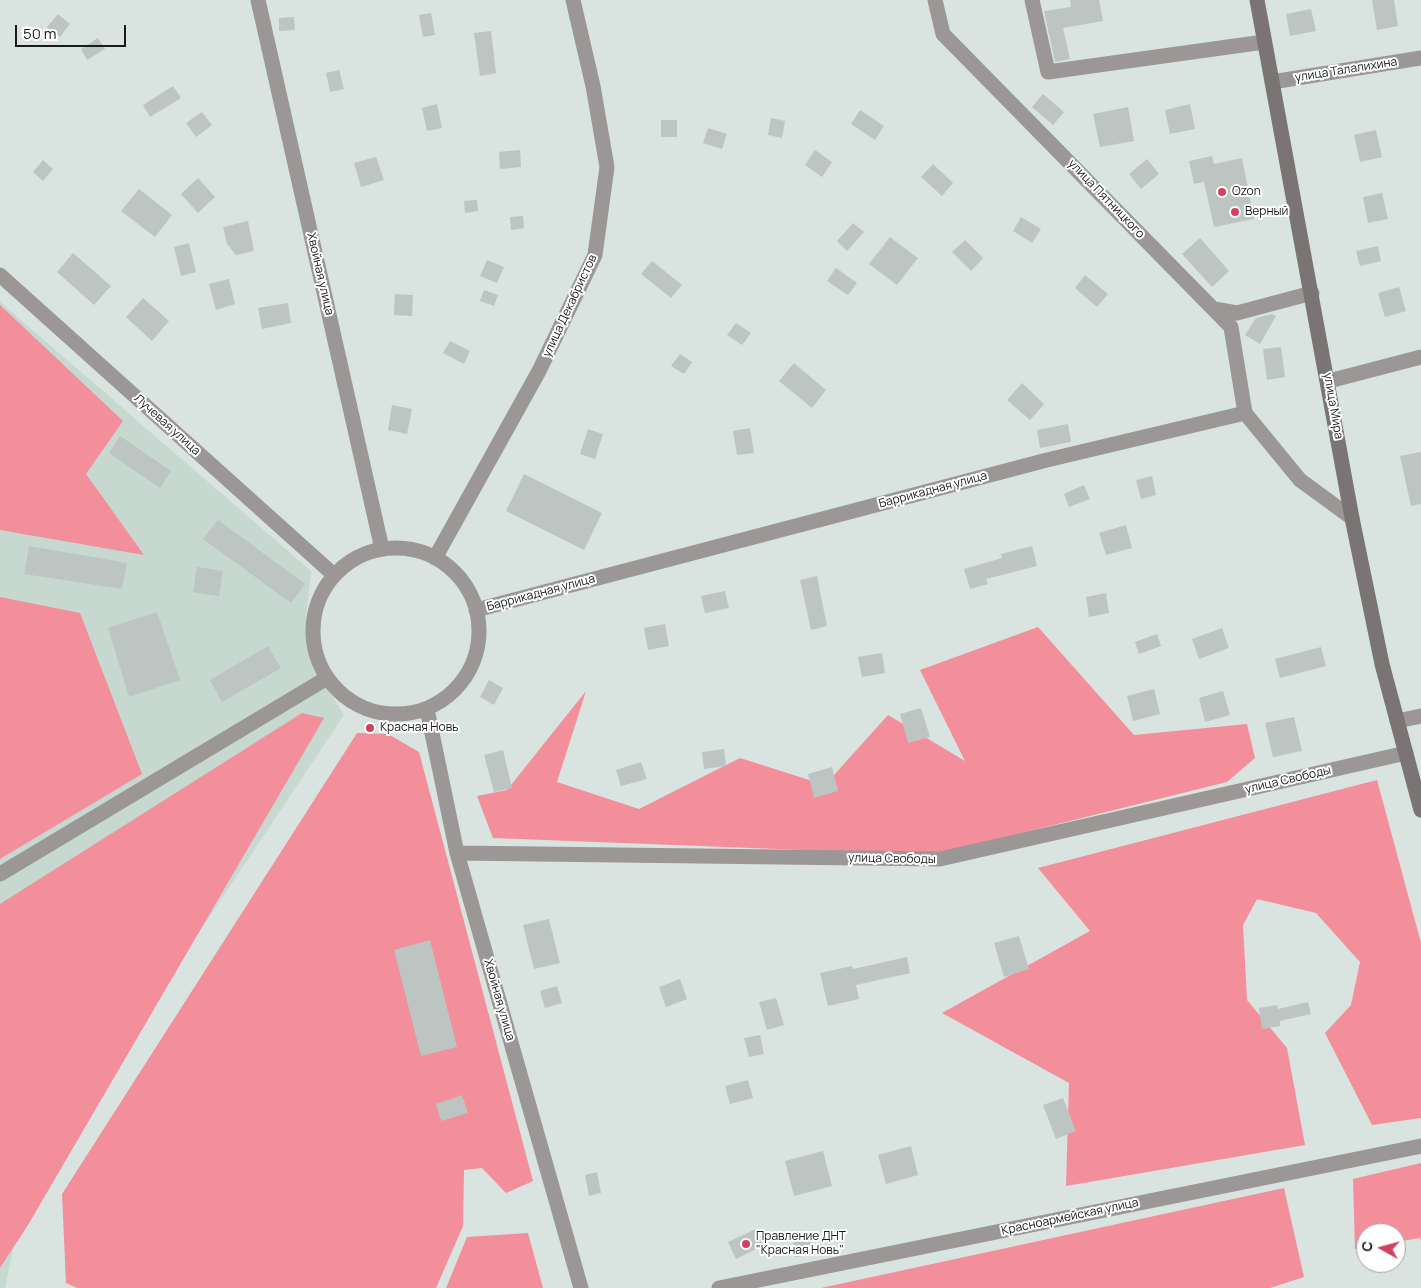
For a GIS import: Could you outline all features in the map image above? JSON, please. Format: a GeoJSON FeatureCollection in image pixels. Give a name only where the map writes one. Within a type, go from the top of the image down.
{"type":"FeatureCollection","features":[{"type":"Feature","properties":{"kind":"street","name":"улица Декабристов"},"geometry":{"type":"LineString","coordinates":[[435,558],[539,371],[595,255],[607,167],[593,86],[572,0]]}},
{"type":"Feature","properties":{"kind":"street","name":"улица Пятницкого"},"geometry":{"type":"LineString","coordinates":[[935,0],[943,34],[1231,327],[1245,413]]}},
{"type":"Feature","properties":{"kind":"street"},"geometry":{"type":"LineString","coordinates":[[1032,0],[1048,72],[1264,42]]}},
{"type":"Feature","properties":{"kind":"street","name":"улица Мира"},"geometry":{"type":"LineString","coordinates":[[1256,0],[1312,293],[1352,518],[1382,664],[1421,810]]}},
{"type":"Feature","properties":{"kind":"street","name":"Хвойная улица"},"geometry":{"type":"LineString","coordinates":[[256,3],[382,549]]}},
{"type":"Feature","properties":{"kind":"street","name":"улица Талалихина"},"geometry":{"type":"LineString","coordinates":[[1272,82],[1421,58]]}},
{"type":"Feature","properties":{"kind":"street","name":"Лучевая улица"},"geometry":{"type":"LineString","coordinates":[[0,275],[334,575]]}},
{"type":"Feature","properties":{"kind":"street"},"geometry":{"type":"LineString","coordinates":[[1214,309],[1237,313],[1312,293]]}},
{"type":"Feature","properties":{"kind":"street"},"geometry":{"type":"LineString","coordinates":[[1328,381],[1421,357]]}},
{"type":"Feature","properties":{"kind":"street"},"geometry":{"type":"LineString","coordinates":[[1245,413],[1300,480],[1352,518]]}},
{"type":"Feature","properties":{"kind":"street","name":"Баррикадная улица"},"geometry":{"type":"LineString","coordinates":[[476,610],[1047,460],[1245,413]]}},
{"type":"Feature","properties":{"kind":"street"},"geometry":{"type":"LineString","coordinates":[[408,548],[435,558],[451,569],[467,588],[476,610],[479,638],[473,663],[454,691],[427,708],[399,715],[363,708],[338,691],[327,678],[318,662],[313,618],[321,594],[334,575],[355,558],[382,549],[408,548]]}},
{"type":"Feature","properties":{"kind":"street"},"geometry":{"type":"LineString","coordinates":[[0,874],[327,678]]}},
{"type":"Feature","properties":{"kind":"street","name":"Хвойная улица"},"geometry":{"type":"LineString","coordinates":[[427,708],[457,853],[581,1288]]}},
{"type":"Feature","properties":{"kind":"street"},"geometry":{"type":"LineString","coordinates":[[1397,721],[1421,716]]}},
{"type":"Feature","properties":{"kind":"street","name":"улица Свободы"},"geometry":{"type":"LineString","coordinates":[[457,853],[940,860],[1406,753]]}},
{"type":"Feature","properties":{"kind":"street","name":"Красноармейская улица"},"geometry":{"type":"LineString","coordinates":[[719,1288],[1421,1146]]}},
{"type":"Feature","properties":{"kind":"shaded area"},"geometry":{"type":"Polygon","coordinates":[[[0,302],[311,571],[306,618],[313,666],[344,715],[24,1195],[5,1288],[0,1288],[0,302]]]}},
{"type":"Feature","properties":{"kind":"shaded area"},"geometry":{"type":"Polygon","coordinates":[[[0,305],[123,421],[86,474],[144,555],[0,530],[0,305]]]}},
{"type":"Feature","properties":{"kind":"shaded area"},"geometry":{"type":"Polygon","coordinates":[[[0,597],[80,613],[142,774],[0,859],[0,597]]]}},
{"type":"Feature","properties":{"kind":"shaded area"},"geometry":{"type":"Polygon","coordinates":[[[1038,627],[1134,735],[1247,724],[1255,758],[1227,782],[933,855],[493,838],[477,796],[507,790],[586,691],[557,782],[639,809],[740,758],[825,785],[888,715],[965,761],[920,670],[1038,627]]]}},
{"type":"Feature","properties":{"kind":"shaded area"},"geometry":{"type":"Polygon","coordinates":[[[302,713],[324,718],[28,1225],[0,1268],[0,904],[302,713]]]}},
{"type":"Feature","properties":{"kind":"shaded area"},"geometry":{"type":"Polygon","coordinates":[[[357,733],[388,734],[419,752],[533,1181],[506,1193],[482,1168],[464,1170],[463,1226],[436,1288],[77,1288],[66,1283],[62,1194],[357,733]]]}},
{"type":"Feature","properties":{"kind":"shaded area"},"geometry":{"type":"Polygon","coordinates":[[[1377,780],[1421,943],[1421,1118],[1372,1125],[1325,1033],[1351,1005],[1360,962],[1316,913],[1257,899],[1243,925],[1247,1000],[1287,1048],[1305,1145],[1066,1186],[1069,1083],[942,1013],[1090,931],[1038,868],[1377,780]]]}},
{"type":"Feature","properties":{"kind":"shaded area"},"geometry":{"type":"Polygon","coordinates":[[[1421,1163],[1421,1241],[1420,1238],[1406,1240],[1406,1223],[1356,1223],[1355,1249],[1353,1179],[1421,1163]]]}},
{"type":"Feature","properties":{"kind":"shaded area"},"geometry":{"type":"Polygon","coordinates":[[[1284,1188],[1304,1277],[1270,1288],[821,1288],[1284,1188]]]}},
{"type":"Feature","properties":{"kind":"shaded area"},"geometry":{"type":"Polygon","coordinates":[[[528,1233],[543,1288],[446,1288],[467,1237],[528,1233]]]}},
{"type":"Feature","properties":{"kind":"building"},"geometry":{"type":"Polygon","coordinates":[[[1070,0],[1099,0],[1103,21],[1063,28],[1070,59],[1055,62],[1044,11],[1071,7],[1070,0]]]}},
{"type":"Feature","properties":{"kind":"building"},"geometry":{"type":"Polygon","coordinates":[[[1372,0],[1394,0],[1398,26],[1377,30],[1372,0]]]}},
{"type":"Feature","properties":{"kind":"building"},"geometry":{"type":"Polygon","coordinates":[[[1311,9],[1316,31],[1290,36],[1286,14],[1311,9]]]}},
{"type":"Feature","properties":{"kind":"building"},"geometry":{"type":"Polygon","coordinates":[[[431,13],[435,35],[423,37],[419,15],[431,13]]]}},
{"type":"Feature","properties":{"kind":"building"},"geometry":{"type":"Polygon","coordinates":[[[58,14],[70,24],[60,37],[47,27],[58,14]]]}},
{"type":"Feature","properties":{"kind":"building"},"geometry":{"type":"Polygon","coordinates":[[[294,17],[295,30],[279,31],[279,18],[294,17]]]}},
{"type":"Feature","properties":{"kind":"building"},"geometry":{"type":"Polygon","coordinates":[[[491,31],[496,73],[480,76],[474,33],[491,31]]]}},
{"type":"Feature","properties":{"kind":"building"},"geometry":{"type":"Polygon","coordinates":[[[98,38],[105,49],[87,60],[81,49],[98,38]]]}},
{"type":"Feature","properties":{"kind":"building"},"geometry":{"type":"Polygon","coordinates":[[[339,70],[344,89],[330,92],[326,73],[339,70]]]}},
{"type":"Feature","properties":{"kind":"building"},"geometry":{"type":"Polygon","coordinates":[[[173,86],[181,98],[150,117],[143,105],[173,86]]]}},
{"type":"Feature","properties":{"kind":"building"},"geometry":{"type":"Polygon","coordinates":[[[1043,94],[1064,112],[1053,125],[1032,107],[1043,94]]]}},
{"type":"Feature","properties":{"kind":"building"},"geometry":{"type":"Polygon","coordinates":[[[437,104],[442,128],[427,131],[422,108],[437,104]]]}},
{"type":"Feature","properties":{"kind":"building"},"geometry":{"type":"Polygon","coordinates":[[[1190,104],[1195,129],[1170,134],[1165,110],[1190,104]]]}},
{"type":"Feature","properties":{"kind":"building"},"geometry":{"type":"Polygon","coordinates":[[[1128,107],[1134,141],[1100,147],[1093,114],[1128,107]]]}},
{"type":"Feature","properties":{"kind":"building"},"geometry":{"type":"Polygon","coordinates":[[[860,110],[884,126],[875,140],[851,124],[860,110]]]}},
{"type":"Feature","properties":{"kind":"building"},"geometry":{"type":"Polygon","coordinates":[[[202,112],[212,125],[196,137],[186,123],[202,112]]]}},
{"type":"Feature","properties":{"kind":"building"},"geometry":{"type":"Polygon","coordinates":[[[771,118],[785,121],[782,138],[768,135],[771,118]]]}},
{"type":"Feature","properties":{"kind":"building"},"geometry":{"type":"Polygon","coordinates":[[[661,120],[677,120],[677,137],[661,137],[661,120]]]}},
{"type":"Feature","properties":{"kind":"building"},"geometry":{"type":"Polygon","coordinates":[[[708,128],[727,134],[722,149],[703,143],[708,128]]]}},
{"type":"Feature","properties":{"kind":"building"},"geometry":{"type":"Polygon","coordinates":[[[1376,130],[1382,157],[1360,162],[1354,135],[1376,130]]]}},
{"type":"Feature","properties":{"kind":"building"},"geometry":{"type":"Polygon","coordinates":[[[520,150],[521,167],[500,169],[499,152],[520,150]]]}},
{"type":"Feature","properties":{"kind":"building"},"geometry":{"type":"Polygon","coordinates":[[[815,150],[832,162],[822,177],[805,165],[815,150]]]}},
{"type":"Feature","properties":{"kind":"building"},"geometry":{"type":"Polygon","coordinates":[[[1212,156],[1214,164],[1242,158],[1254,219],[1214,227],[1204,182],[1194,184],[1189,161],[1212,156]]]}},
{"type":"Feature","properties":{"kind":"building"},"geometry":{"type":"Polygon","coordinates":[[[376,157],[384,180],[361,187],[354,163],[376,157]]]}},
{"type":"Feature","properties":{"kind":"building"},"geometry":{"type":"Polygon","coordinates":[[[1147,159],[1159,174],[1141,189],[1129,174],[1147,159]]]}},
{"type":"Feature","properties":{"kind":"building"},"geometry":{"type":"Polygon","coordinates":[[[43,160],[53,169],[43,181],[33,172],[43,160]]]}},
{"type":"Feature","properties":{"kind":"building"},"geometry":{"type":"Polygon","coordinates":[[[933,164],[953,183],[942,196],[921,177],[933,164]]]}},
{"type":"Feature","properties":{"kind":"building"},"geometry":{"type":"Polygon","coordinates":[[[198,178],[215,197],[198,213],[181,194],[198,178]]]}},
{"type":"Feature","properties":{"kind":"building"},"geometry":{"type":"Polygon","coordinates":[[[139,189],[172,215],[155,237],[121,211],[139,189]]]}},
{"type":"Feature","properties":{"kind":"building"},"geometry":{"type":"Polygon","coordinates":[[[1382,193],[1388,219],[1368,223],[1363,197],[1382,193]]]}},
{"type":"Feature","properties":{"kind":"building"},"geometry":{"type":"Polygon","coordinates":[[[477,200],[478,211],[465,213],[464,201],[477,200]]]}},
{"type":"Feature","properties":{"kind":"building"},"geometry":{"type":"Polygon","coordinates":[[[523,216],[524,228],[511,230],[510,217],[523,216]]]}},
{"type":"Feature","properties":{"kind":"building"},"geometry":{"type":"Polygon","coordinates":[[[1021,217],[1041,229],[1032,243],[1013,231],[1021,217]]]}},
{"type":"Feature","properties":{"kind":"building"},"geometry":{"type":"Polygon","coordinates":[[[248,221],[254,251],[236,255],[227,244],[223,227],[248,221]]]}},
{"type":"Feature","properties":{"kind":"building"},"geometry":{"type":"Polygon","coordinates":[[[853,223],[864,232],[847,251],[837,241],[853,223]]]}},
{"type":"Feature","properties":{"kind":"building"},"geometry":{"type":"Polygon","coordinates":[[[890,237],[918,258],[897,285],[869,264],[890,237]]]}},
{"type":"Feature","properties":{"kind":"building"},"geometry":{"type":"Polygon","coordinates":[[[1200,238],[1229,271],[1212,287],[1182,254],[1200,238]]]}},
{"type":"Feature","properties":{"kind":"building"},"geometry":{"type":"Polygon","coordinates":[[[965,240],[983,258],[971,271],[952,252],[965,240]]]}},
{"type":"Feature","properties":{"kind":"building"},"geometry":{"type":"Polygon","coordinates":[[[189,243],[196,272],[181,276],[174,247],[189,243]]]}},
{"type":"Feature","properties":{"kind":"building"},"geometry":{"type":"Polygon","coordinates":[[[1378,246],[1381,261],[1360,266],[1356,251],[1378,246]]]}},
{"type":"Feature","properties":{"kind":"building"},"geometry":{"type":"Polygon","coordinates":[[[73,253],[111,286],[94,305],[57,272],[73,253]]]}},
{"type":"Feature","properties":{"kind":"building"},"geometry":{"type":"Polygon","coordinates":[[[487,260],[504,267],[497,283],[480,276],[487,260]]]}},
{"type":"Feature","properties":{"kind":"building"},"geometry":{"type":"Polygon","coordinates":[[[652,261],[682,285],[671,298],[641,274],[652,261]]]}},
{"type":"Feature","properties":{"kind":"building"},"geometry":{"type":"Polygon","coordinates":[[[836,268],[857,283],[848,295],[827,281],[836,268]]]}},
{"type":"Feature","properties":{"kind":"building"},"geometry":{"type":"Polygon","coordinates":[[[1085,275],[1108,294],[1097,307],[1075,288],[1085,275]]]}},
{"type":"Feature","properties":{"kind":"building"},"geometry":{"type":"Polygon","coordinates":[[[229,279],[235,304],[216,310],[209,284],[229,279]]]}},
{"type":"Feature","properties":{"kind":"building"},"geometry":{"type":"Polygon","coordinates":[[[1399,287],[1406,311],[1385,317],[1378,293],[1399,287]]]}},
{"type":"Feature","properties":{"kind":"building"},"geometry":{"type":"Polygon","coordinates":[[[484,290],[498,295],[494,306],[480,301],[484,290]]]}},
{"type":"Feature","properties":{"kind":"building"},"geometry":{"type":"Polygon","coordinates":[[[395,294],[413,295],[412,316],[394,315],[395,294]]]}},
{"type":"Feature","properties":{"kind":"building"},"geometry":{"type":"Polygon","coordinates":[[[143,298],[169,321],[152,341],[126,317],[143,298]]]}},
{"type":"Feature","properties":{"kind":"building"},"geometry":{"type":"Polygon","coordinates":[[[288,303],[291,323],[262,329],[258,308],[288,303]]]}},
{"type":"Feature","properties":{"kind":"building"},"geometry":{"type":"Polygon","coordinates":[[[1272,314],[1276,316],[1260,344],[1245,335],[1256,318],[1272,314]]]}},
{"type":"Feature","properties":{"kind":"building"},"geometry":{"type":"Polygon","coordinates":[[[736,323],[751,333],[742,345],[727,335],[736,323]]]}},
{"type":"Feature","properties":{"kind":"building"},"geometry":{"type":"Polygon","coordinates":[[[450,341],[470,351],[464,364],[443,353],[450,341]]]}},
{"type":"Feature","properties":{"kind":"building"},"geometry":{"type":"Polygon","coordinates":[[[1281,347],[1285,377],[1267,380],[1263,349],[1281,347]]]}},
{"type":"Feature","properties":{"kind":"building"},"geometry":{"type":"Polygon","coordinates":[[[680,354],[692,362],[684,374],[671,366],[680,354]]]}},
{"type":"Feature","properties":{"kind":"building"},"geometry":{"type":"Polygon","coordinates":[[[794,363],[826,390],[812,408],[779,381],[794,363]]]}},
{"type":"Feature","properties":{"kind":"building"},"geometry":{"type":"Polygon","coordinates":[[[1022,383],[1044,404],[1030,420],[1007,400],[1022,383]]]}},
{"type":"Feature","properties":{"kind":"building"},"geometry":{"type":"Polygon","coordinates":[[[392,405],[412,409],[407,434],[388,430],[392,405]]]}},
{"type":"Feature","properties":{"kind":"building"},"geometry":{"type":"Polygon","coordinates":[[[1068,424],[1071,442],[1040,448],[1037,430],[1068,424]]]}},
{"type":"Feature","properties":{"kind":"building"},"geometry":{"type":"Polygon","coordinates":[[[750,428],[754,453],[737,455],[733,431],[750,428]]]}},
{"type":"Feature","properties":{"kind":"building"},"geometry":{"type":"Polygon","coordinates":[[[588,429],[603,434],[595,459],[580,454],[588,429]]]}},
{"type":"Feature","properties":{"kind":"building"},"geometry":{"type":"Polygon","coordinates":[[[120,436],[171,471],[160,488],[109,453],[120,436]]]}},
{"type":"Feature","properties":{"kind":"building"},"geometry":{"type":"Polygon","coordinates":[[[1421,452],[1421,504],[1411,506],[1400,456],[1421,452]]]}},
{"type":"Feature","properties":{"kind":"building"},"geometry":{"type":"Polygon","coordinates":[[[524,474],[602,513],[584,550],[506,511],[524,474]]]}},
{"type":"Feature","properties":{"kind":"building"},"geometry":{"type":"Polygon","coordinates":[[[1152,476],[1156,495],[1141,499],[1136,480],[1152,476]]]}},
{"type":"Feature","properties":{"kind":"building"},"geometry":{"type":"Polygon","coordinates":[[[1084,485],[1090,499],[1069,507],[1064,494],[1084,485]]]}},
{"type":"Feature","properties":{"kind":"building"},"geometry":{"type":"Polygon","coordinates":[[[218,520],[305,584],[291,603],[203,539],[218,520]]]}},
{"type":"Feature","properties":{"kind":"building"},"geometry":{"type":"Polygon","coordinates":[[[1126,525],[1132,548],[1106,555],[1099,533],[1126,525]]]}},
{"type":"Feature","properties":{"kind":"building"},"geometry":{"type":"Polygon","coordinates":[[[29,546],[127,563],[122,589],[24,574],[29,546]]]}},
{"type":"Feature","properties":{"kind":"building"},"geometry":{"type":"Polygon","coordinates":[[[1032,546],[1037,566],[986,579],[988,584],[970,589],[964,569],[1002,558],[1001,554],[1032,546]]]}},
{"type":"Feature","properties":{"kind":"building"},"geometry":{"type":"Polygon","coordinates":[[[197,567],[223,571],[219,596],[193,592],[197,567]]]}},
{"type":"Feature","properties":{"kind":"building"},"geometry":{"type":"Polygon","coordinates":[[[817,576],[827,626],[811,630],[800,580],[817,576]]]}},
{"type":"Feature","properties":{"kind":"building"},"geometry":{"type":"Polygon","coordinates":[[[725,591],[729,608],[705,613],[701,596],[725,591]]]}},
{"type":"Feature","properties":{"kind":"building"},"geometry":{"type":"Polygon","coordinates":[[[1106,593],[1109,613],[1089,617],[1086,597],[1106,593]]]}},
{"type":"Feature","properties":{"kind":"building"},"geometry":{"type":"Polygon","coordinates":[[[157,612],[180,680],[129,697],[108,628],[157,612]]]}},
{"type":"Feature","properties":{"kind":"building"},"geometry":{"type":"Polygon","coordinates":[[[665,624],[669,646],[648,650],[644,628],[665,624]]]}},
{"type":"Feature","properties":{"kind":"building"},"geometry":{"type":"Polygon","coordinates":[[[1222,628],[1229,648],[1199,659],[1192,639],[1222,628]]]}},
{"type":"Feature","properties":{"kind":"building"},"geometry":{"type":"Polygon","coordinates":[[[1157,634],[1161,646],[1139,654],[1135,642],[1157,634]]]}},
{"type":"Feature","properties":{"kind":"building"},"geometry":{"type":"Polygon","coordinates":[[[268,646],[281,668],[222,702],[210,680],[268,646]]]}},
{"type":"Feature","properties":{"kind":"building"},"geometry":{"type":"Polygon","coordinates":[[[1321,647],[1326,666],[1280,678],[1275,659],[1321,647]]]}},
{"type":"Feature","properties":{"kind":"building"},"geometry":{"type":"Polygon","coordinates":[[[882,653],[885,673],[862,677],[858,657],[882,653]]]}},
{"type":"Feature","properties":{"kind":"building"},"geometry":{"type":"Polygon","coordinates":[[[489,680],[503,688],[494,705],[480,697],[489,680]]]}},
{"type":"Feature","properties":{"kind":"building"},"geometry":{"type":"Polygon","coordinates":[[[1154,689],[1160,714],[1133,721],[1127,696],[1154,689]]]}},
{"type":"Feature","properties":{"kind":"building"},"geometry":{"type":"Polygon","coordinates":[[[1223,691],[1230,715],[1205,722],[1199,698],[1223,691]]]}},
{"type":"Feature","properties":{"kind":"building"},"geometry":{"type":"Polygon","coordinates":[[[921,708],[930,737],[908,743],[900,714],[921,708]]]}},
{"type":"Feature","properties":{"kind":"building"},"geometry":{"type":"Polygon","coordinates":[[[1294,717],[1302,751],[1273,757],[1265,723],[1294,717]]]}},
{"type":"Feature","properties":{"kind":"building"},"geometry":{"type":"Polygon","coordinates":[[[724,749],[726,766],[704,769],[702,752],[724,749]]]}},
{"type":"Feature","properties":{"kind":"building"},"geometry":{"type":"Polygon","coordinates":[[[503,750],[512,788],[494,792],[484,755],[503,750]]]}},
{"type":"Feature","properties":{"kind":"building"},"geometry":{"type":"Polygon","coordinates":[[[641,762],[647,779],[621,786],[616,770],[641,762]]]}},
{"type":"Feature","properties":{"kind":"building"},"geometry":{"type":"Polygon","coordinates":[[[832,767],[838,791],[814,798],[808,774],[832,767]]]}},
{"type":"Feature","properties":{"kind":"building"},"geometry":{"type":"Polygon","coordinates":[[[549,919],[560,963],[534,969],[523,925],[549,919]]]}},
{"type":"Feature","properties":{"kind":"building"},"geometry":{"type":"Polygon","coordinates":[[[1019,936],[1029,969],[1004,977],[994,943],[1019,936]]]}},
{"type":"Feature","properties":{"kind":"building"},"geometry":{"type":"Polygon","coordinates":[[[430,940],[457,1047],[421,1056],[394,950],[430,940]]]}},
{"type":"Feature","properties":{"kind":"building"},"geometry":{"type":"Polygon","coordinates":[[[907,957],[910,973],[856,985],[859,999],[828,1006],[820,973],[852,966],[853,969],[907,957]]]}},
{"type":"Feature","properties":{"kind":"building"},"geometry":{"type":"Polygon","coordinates":[[[680,979],[687,999],[666,1007],[659,987],[680,979]]]}},
{"type":"Feature","properties":{"kind":"building"},"geometry":{"type":"Polygon","coordinates":[[[557,986],[562,1003],[545,1008],[540,991],[557,986]]]}},
{"type":"Feature","properties":{"kind":"building"},"geometry":{"type":"Polygon","coordinates":[[[776,998],[784,1025],[767,1030],[759,1002],[776,998]]]}},
{"type":"Feature","properties":{"kind":"building"},"geometry":{"type":"Polygon","coordinates":[[[1308,1002],[1311,1014],[1280,1021],[1280,1026],[1262,1029],[1259,1008],[1277,1005],[1278,1009],[1308,1002]]]}},
{"type":"Feature","properties":{"kind":"building"},"geometry":{"type":"Polygon","coordinates":[[[760,1035],[764,1054],[749,1057],[744,1038],[760,1035]]]}},
{"type":"Feature","properties":{"kind":"building"},"geometry":{"type":"Polygon","coordinates":[[[748,1080],[753,1098],[730,1104],[725,1086],[748,1080]]]}},
{"type":"Feature","properties":{"kind":"building"},"geometry":{"type":"Polygon","coordinates":[[[462,1095],[468,1113],[441,1121],[436,1104],[462,1095]]]}},
{"type":"Feature","properties":{"kind":"building"},"geometry":{"type":"Polygon","coordinates":[[[1063,1098],[1076,1131],[1056,1139],[1043,1105],[1063,1098]]]}},
{"type":"Feature","properties":{"kind":"building"},"geometry":{"type":"Polygon","coordinates":[[[911,1146],[918,1175],[886,1184],[878,1155],[911,1146]]]}},
{"type":"Feature","properties":{"kind":"building"},"geometry":{"type":"Polygon","coordinates":[[[823,1151],[832,1186],[794,1196],[785,1161],[823,1151]]]}},
{"type":"Feature","properties":{"kind":"building"},"geometry":{"type":"Polygon","coordinates":[[[597,1172],[601,1193],[589,1196],[585,1175],[597,1172]]]}},
{"type":"Feature","properties":{"kind":"building","name":"Правление ДНТ \"Красная Новь\""},"geometry":{"type":"Polygon","coordinates":[[[756,1229],[764,1245],[736,1259],[728,1242],[756,1229]]]}},
{"type":"Feature","properties":{"kind":"building"},"geometry":{"type":"Polygon","coordinates":[[[810,1235],[812,1255],[795,1257],[793,1237],[810,1235]]]}},
{"type":"Feature","properties":{"kind":"place","name":"Ozon"},"geometry":{"type":"Point","coordinates":[1222,192]}},
{"type":"Feature","properties":{"kind":"place","name":"Верный"},"geometry":{"type":"Point","coordinates":[1235,212]}},
{"type":"Feature","properties":{"kind":"place","name":"Красная Новь"},"geometry":{"type":"Point","coordinates":[370,728]}},
{"type":"Feature","properties":{"kind":"place","name":"Правление ДНТ \"Красная Новь\""},"geometry":{"type":"Point","coordinates":[746,1244]}}]}
